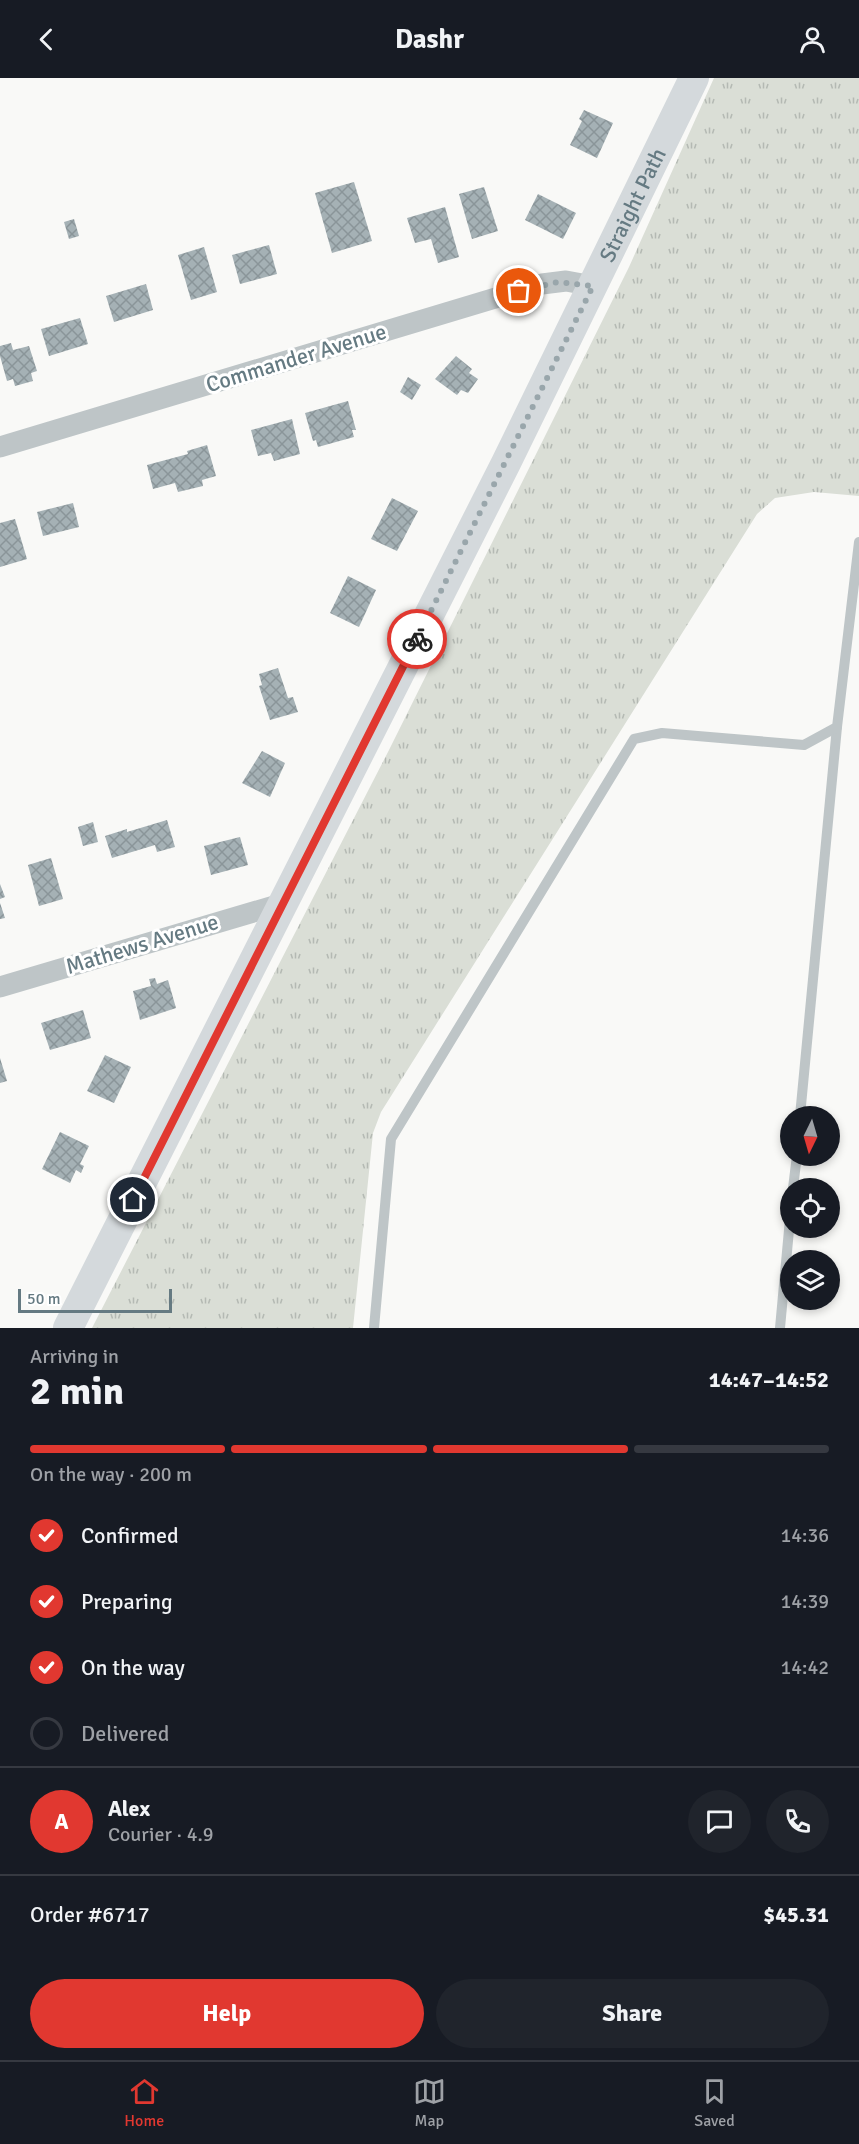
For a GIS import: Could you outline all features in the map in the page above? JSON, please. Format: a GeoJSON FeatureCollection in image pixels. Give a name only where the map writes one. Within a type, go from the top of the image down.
{"type":"FeatureCollection","features":[{"type":"Feature","properties":{"kind":"main road","name":"Straight Path"},"geometry":{"type":"LineString","coordinates":[[68,1328],[506,463],[694,78]]}},
{"type":"Feature","properties":{"kind":"street","name":"Commander Avenue"},"geometry":{"type":"LineString","coordinates":[[0,447],[542,284],[566,281],[593,286]]}},
{"type":"Feature","properties":{"kind":"street","name":"Mathews Avenue"},"geometry":{"type":"LineString","coordinates":[[0,987],[284,903]]}},
{"type":"Feature","properties":{"kind":"lane"},"geometry":{"type":"LineString","coordinates":[[801,1106],[837,727],[859,542]]}},
{"type":"Feature","properties":{"kind":"lane"},"geometry":{"type":"LineString","coordinates":[[374,1328],[391,1139],[633,739],[662,733],[804,745],[837,727]]}},
{"type":"Feature","properties":{"kind":"lane"},"geometry":{"type":"LineString","coordinates":[[780,1328],[788,1238]]}},
{"type":"Feature","properties":{"kind":"green space"},"geometry":{"type":"Polygon","coordinates":[[[714,78],[859,78],[859,496],[814,492],[775,498],[757,514],[381,1112],[373,1133],[353,1328],[92,1328],[389,750],[629,267],[714,78]]]}},
{"type":"Feature","properties":{"kind":"building"},"geometry":{"type":"Polygon","coordinates":[[[584,110],[613,123],[597,158],[570,145],[582,121],[579,119],[584,110]]]}},
{"type":"Feature","properties":{"kind":"building"},"geometry":{"type":"Polygon","coordinates":[[[354,182],[372,241],[332,253],[315,193],[354,182]]]}},
{"type":"Feature","properties":{"kind":"building"},"geometry":{"type":"Polygon","coordinates":[[[484,187],[498,231],[472,239],[459,194],[484,187]]]}},
{"type":"Feature","properties":{"kind":"building"},"geometry":{"type":"Polygon","coordinates":[[[538,194],[576,213],[563,239],[525,220],[538,194]]]}},
{"type":"Feature","properties":{"kind":"building"},"geometry":{"type":"Polygon","coordinates":[[[445,207],[459,257],[438,263],[431,239],[415,243],[407,218],[445,207]]]}},
{"type":"Feature","properties":{"kind":"building"},"geometry":{"type":"Polygon","coordinates":[[[74,219],[79,236],[69,239],[64,222],[74,219]]]}},
{"type":"Feature","properties":{"kind":"building"},"geometry":{"type":"Polygon","coordinates":[[[269,245],[277,274],[240,284],[232,255],[269,245]]]}},
{"type":"Feature","properties":{"kind":"building"},"geometry":{"type":"Polygon","coordinates":[[[204,247],[217,292],[191,300],[178,255],[204,247]]]}},
{"type":"Feature","properties":{"kind":"building"},"geometry":{"type":"Polygon","coordinates":[[[146,284],[153,310],[114,322],[106,296],[146,284]]]}},
{"type":"Feature","properties":{"kind":"building"},"geometry":{"type":"Polygon","coordinates":[[[80,318],[88,344],[49,356],[41,329],[80,318]]]}},
{"type":"Feature","properties":{"kind":"building"},"geometry":{"type":"Polygon","coordinates":[[[11,343],[13,350],[29,346],[37,371],[31,373],[33,381],[15,386],[13,379],[7,381],[0,356],[0,346],[11,343]]]}},
{"type":"Feature","properties":{"kind":"building"},"geometry":{"type":"Polygon","coordinates":[[[456,356],[472,369],[469,373],[478,379],[468,393],[461,390],[457,395],[435,379],[456,356]]]}},
{"type":"Feature","properties":{"kind":"building"},"geometry":{"type":"Polygon","coordinates":[[[408,377],[421,385],[412,400],[400,392],[408,377]]]}},
{"type":"Feature","properties":{"kind":"building"},"geometry":{"type":"Polygon","coordinates":[[[348,401],[356,430],[352,430],[354,437],[318,447],[316,440],[313,441],[305,413],[348,401]]]}},
{"type":"Feature","properties":{"kind":"building"},"geometry":{"type":"Polygon","coordinates":[[[292,419],[300,454],[274,461],[271,453],[258,456],[251,430],[292,419]]]}},
{"type":"Feature","properties":{"kind":"building"},"geometry":{"type":"Polygon","coordinates":[[[207,445],[216,476],[202,480],[203,486],[178,492],[175,483],[153,489],[147,465],[188,454],[187,451],[207,445]]]}},
{"type":"Feature","properties":{"kind":"building"},"geometry":{"type":"Polygon","coordinates":[[[392,498],[418,511],[397,551],[371,539],[392,498]]]}},
{"type":"Feature","properties":{"kind":"building"},"geometry":{"type":"Polygon","coordinates":[[[73,503],[79,527],[43,536],[37,512],[73,503]]]}},
{"type":"Feature","properties":{"kind":"building"},"geometry":{"type":"Polygon","coordinates":[[[15,519],[27,559],[0,567],[0,523],[15,519]]]}},
{"type":"Feature","properties":{"kind":"building"},"geometry":{"type":"Polygon","coordinates":[[[348,576],[376,590],[359,627],[330,613],[348,576]]]}},
{"type":"Feature","properties":{"kind":"building"},"geometry":{"type":"Polygon","coordinates":[[[278,668],[288,698],[293,697],[298,712],[270,720],[259,686],[262,685],[259,674],[278,668]]]}},
{"type":"Feature","properties":{"kind":"building"},"geometry":{"type":"Polygon","coordinates":[[[262,751],[285,763],[270,797],[242,783],[262,751]]]}},
{"type":"Feature","properties":{"kind":"building"},"geometry":{"type":"Polygon","coordinates":[[[167,820],[175,847],[157,852],[155,845],[112,858],[105,836],[167,820]]]}},
{"type":"Feature","properties":{"kind":"building"},"geometry":{"type":"Polygon","coordinates":[[[93,822],[98,842],[83,846],[78,827],[93,822]]]}},
{"type":"Feature","properties":{"kind":"building"},"geometry":{"type":"Polygon","coordinates":[[[240,837],[248,865],[211,875],[204,846],[240,837]]]}},
{"type":"Feature","properties":{"kind":"building"},"geometry":{"type":"Polygon","coordinates":[[[51,858],[63,899],[39,906],[28,865],[51,858]]]}},
{"type":"Feature","properties":{"kind":"building"},"geometry":{"type":"Polygon","coordinates":[[[0,884],[5,897],[0,899],[0,884]]]}},
{"type":"Feature","properties":{"kind":"building"},"geometry":{"type":"Polygon","coordinates":[[[0,903],[5,918],[0,919],[0,903]]]}},
{"type":"Feature","properties":{"kind":"building"},"geometry":{"type":"Polygon","coordinates":[[[155,978],[157,984],[168,980],[176,1008],[140,1020],[133,991],[151,986],[149,979],[155,978]]]}},
{"type":"Feature","properties":{"kind":"building"},"geometry":{"type":"Polygon","coordinates":[[[83,1010],[91,1038],[50,1050],[41,1023],[83,1010]]]}},
{"type":"Feature","properties":{"kind":"building"},"geometry":{"type":"Polygon","coordinates":[[[105,1055],[131,1067],[114,1103],[87,1091],[105,1055]]]}},
{"type":"Feature","properties":{"kind":"building"},"geometry":{"type":"Polygon","coordinates":[[[0,1058],[7,1081],[0,1083],[0,1058]]]}},
{"type":"Feature","properties":{"kind":"building"},"geometry":{"type":"Polygon","coordinates":[[[60,1132],[89,1146],[80,1164],[84,1166],[81,1173],[76,1170],[70,1183],[42,1169],[60,1132]]]}},
{"type":"Feature","properties":{"kind":"way so far"},"geometry":{"type":"LineString","coordinates":[[417,639],[593,286],[566,281],[542,284],[519,291]]}},
{"type":"Feature","properties":{"kind":"route"},"geometry":{"type":"LineString","coordinates":[[133,1200],[417,639]]}}]}
